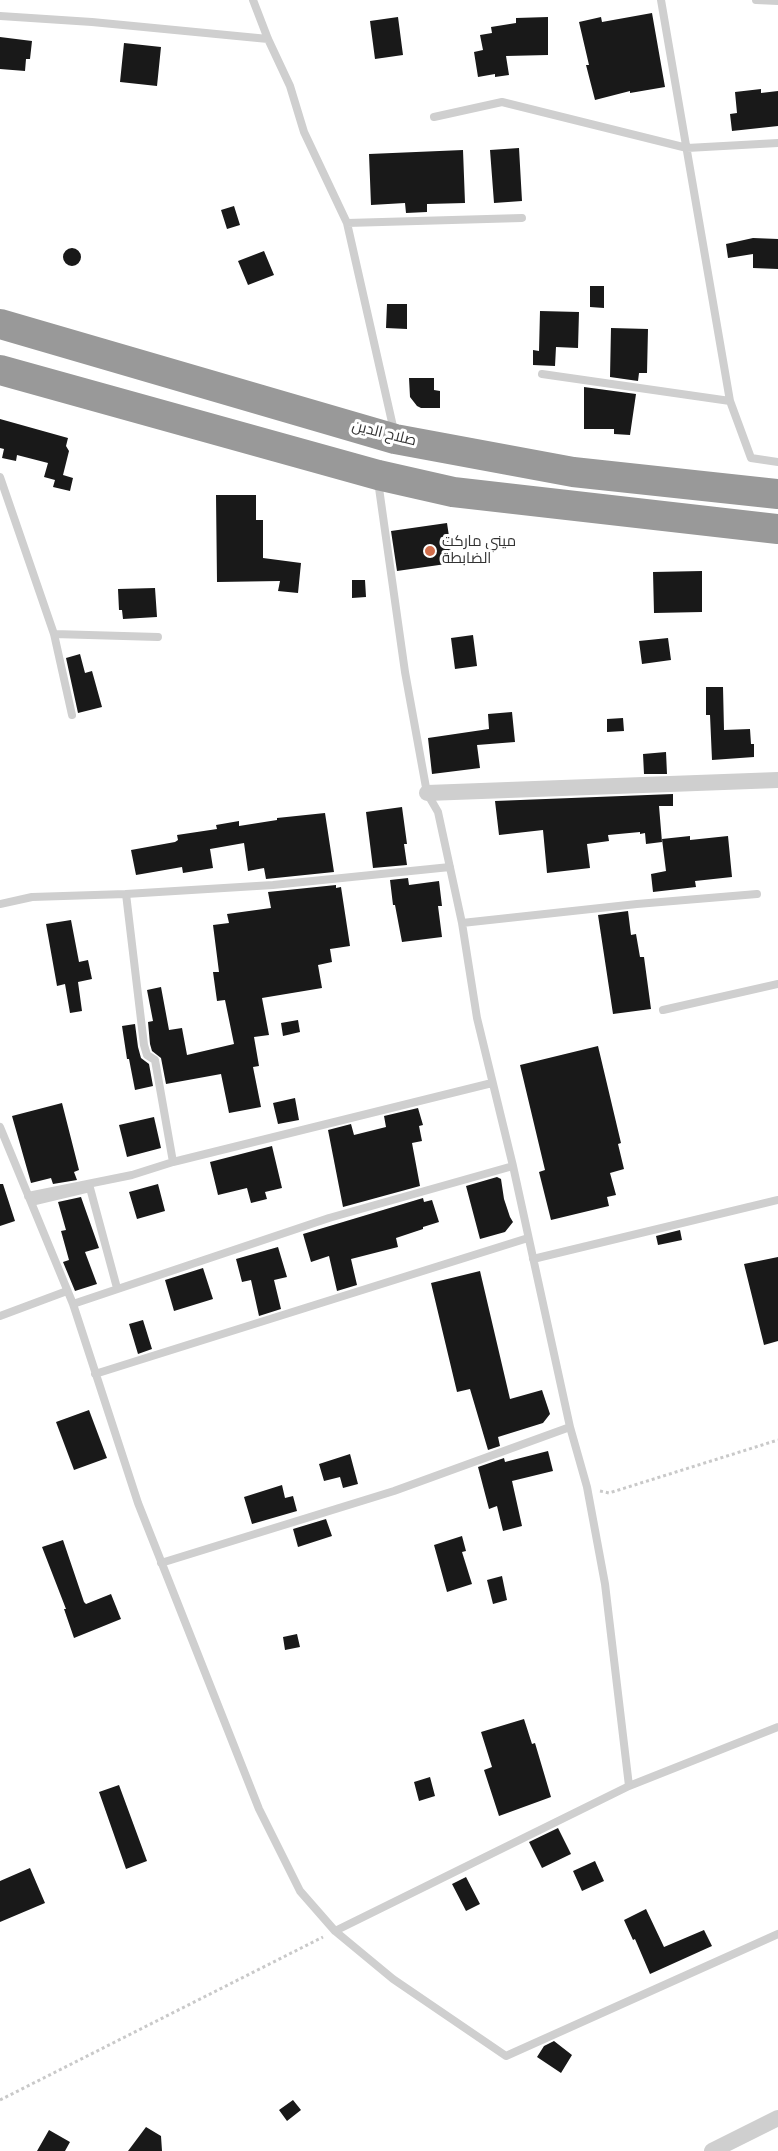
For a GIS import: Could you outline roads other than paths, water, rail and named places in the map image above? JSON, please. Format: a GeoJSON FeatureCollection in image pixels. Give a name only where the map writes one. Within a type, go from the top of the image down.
{"type":"FeatureCollection","features":[{"type":"Feature","properties":{"kind":"highway","name":"صلاح الدين"},"geometry":{"type":"LineString","coordinates":[[0,324],[395,439],[573,472],[778,494]]}},
{"type":"Feature","properties":{"kind":"highway"},"geometry":{"type":"LineString","coordinates":[[0,370],[378,475],[453,492],[778,529]]}},
{"type":"Feature","properties":{"kind":"street"},"geometry":{"type":"LineString","coordinates":[[427,793],[778,780]]}},
{"type":"Feature","properties":{"kind":"street"},"geometry":{"type":"LineString","coordinates":[[712,2151],[778,2118]]}},
{"type":"Feature","properties":{"kind":"lane"},"geometry":{"type":"LineString","coordinates":[[253,0],[267,39],[290,86],[304,132],[347,223],[395,439]]}},
{"type":"Feature","properties":{"kind":"lane"},"geometry":{"type":"LineString","coordinates":[[661,0],[730,401],[751,458],[778,462]]}},
{"type":"Feature","properties":{"kind":"lane"},"geometry":{"type":"LineString","coordinates":[[756,0],[778,1]]}},
{"type":"Feature","properties":{"kind":"lane"},"geometry":{"type":"LineString","coordinates":[[0,16],[92,22],[267,39]]}},
{"type":"Feature","properties":{"kind":"lane"},"geometry":{"type":"LineString","coordinates":[[434,117],[502,102],[687,148],[778,143]]}},
{"type":"Feature","properties":{"kind":"lane"},"geometry":{"type":"LineString","coordinates":[[347,223],[522,218]]}},
{"type":"Feature","properties":{"kind":"lane"},"geometry":{"type":"LineString","coordinates":[[542,374],[730,401]]}},
{"type":"Feature","properties":{"kind":"lane"},"geometry":{"type":"LineString","coordinates":[[378,475],[405,672],[427,793],[438,812],[462,923],[477,1018],[513,1166],[570,1427],[587,1487],[605,1584],[629,1786]]}},
{"type":"Feature","properties":{"kind":"lane"},"geometry":{"type":"LineString","coordinates":[[0,477],[54,634],[72,715]]}},
{"type":"Feature","properties":{"kind":"lane"},"geometry":{"type":"LineString","coordinates":[[54,634],[158,637]]}},
{"type":"Feature","properties":{"kind":"lane"},"geometry":{"type":"LineString","coordinates":[[0,904],[32,897],[273,885],[450,867]]}},
{"type":"Feature","properties":{"kind":"lane"},"geometry":{"type":"LineString","coordinates":[[126,894],[144,1045],[147,1055],[155,1060],[173,1162]]}},
{"type":"Feature","properties":{"kind":"lane"},"geometry":{"type":"LineString","coordinates":[[462,923],[758,894]]}},
{"type":"Feature","properties":{"kind":"lane"},"geometry":{"type":"LineString","coordinates":[[663,1010],[778,984]]}},
{"type":"Feature","properties":{"kind":"lane"},"geometry":{"type":"LineString","coordinates":[[29,1199],[492,1083]]}},
{"type":"Feature","properties":{"kind":"lane"},"geometry":{"type":"LineString","coordinates":[[0,1127],[3,1144],[73,1304],[138,1503],[259,1809],[300,1892],[335,1930],[393,1979],[506,2056],[778,1934]]}},
{"type":"Feature","properties":{"kind":"lane"},"geometry":{"type":"LineString","coordinates":[[73,1304],[329,1218],[513,1166]]}},
{"type":"Feature","properties":{"kind":"lane"},"geometry":{"type":"LineString","coordinates":[[29,1199],[90,1188],[117,1288]]}},
{"type":"Feature","properties":{"kind":"lane"},"geometry":{"type":"LineString","coordinates":[[533,1259],[778,1200]]}},
{"type":"Feature","properties":{"kind":"lane"},"geometry":{"type":"LineString","coordinates":[[95,1374],[528,1238]]}},
{"type":"Feature","properties":{"kind":"lane"},"geometry":{"type":"LineString","coordinates":[[0,1316],[67,1291]]}},
{"type":"Feature","properties":{"kind":"lane"},"geometry":{"type":"LineString","coordinates":[[161,1563],[394,1491],[570,1427]]}},
{"type":"Feature","properties":{"kind":"lane"},"geometry":{"type":"LineString","coordinates":[[335,1930],[629,1786],[778,1727]]}},
{"type":"Feature","properties":{"kind":"place","name":"ميني ماركت الضابطة"},"geometry":{"type":"Point","coordinates":[430,551]}}]}
